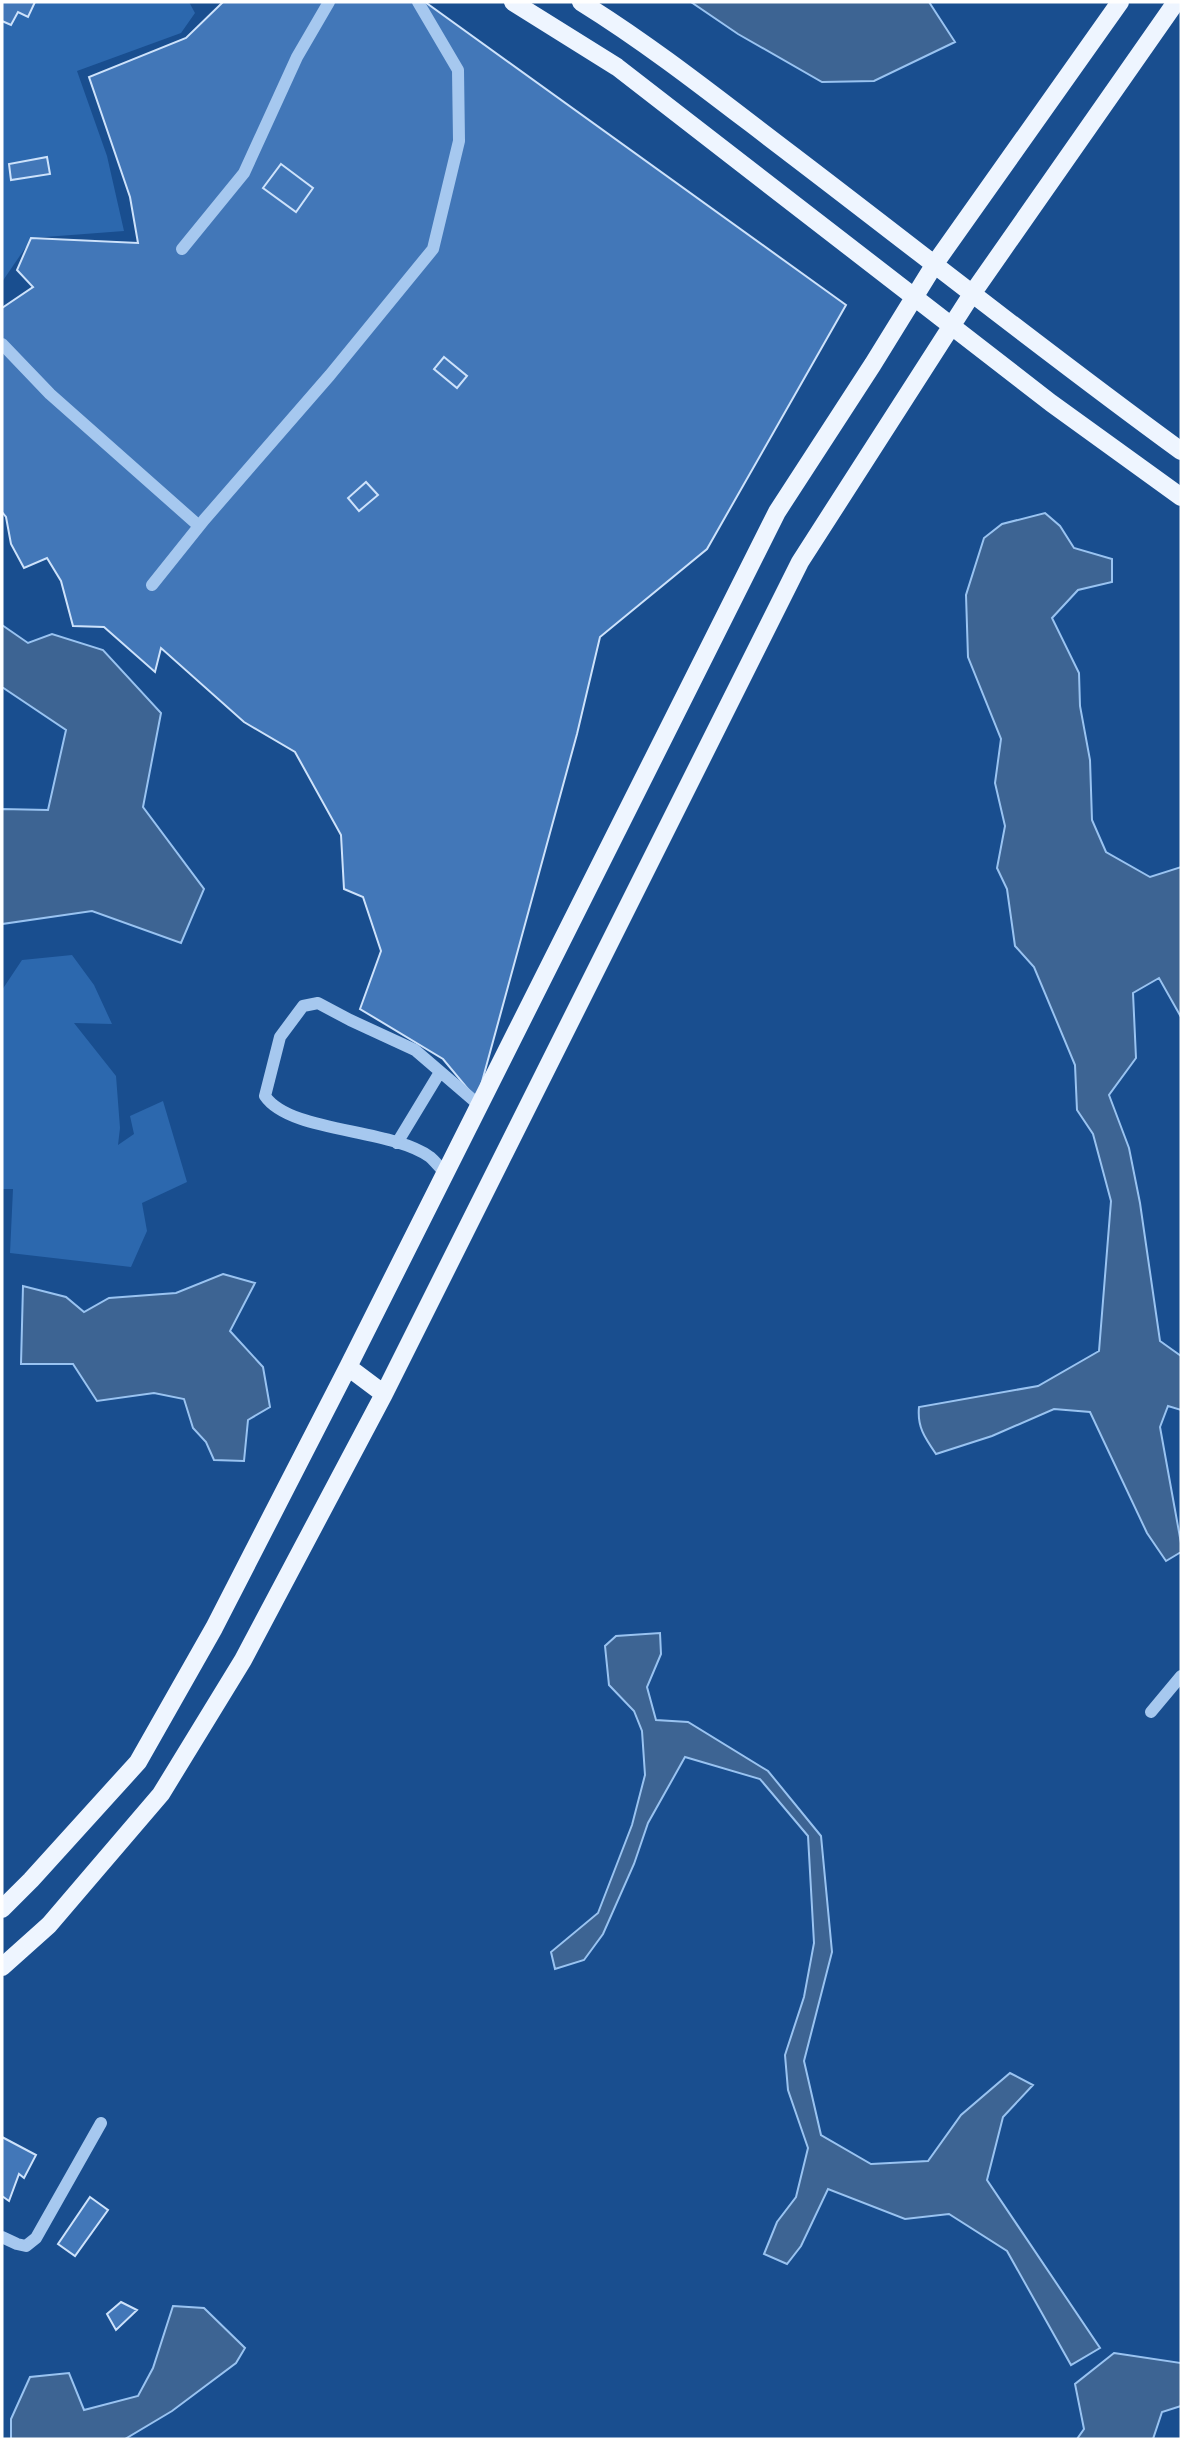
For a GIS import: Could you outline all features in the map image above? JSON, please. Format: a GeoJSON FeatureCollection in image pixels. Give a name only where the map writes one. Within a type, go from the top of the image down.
{"type":"FeatureCollection","features":[{"type":"Feature","properties":{"kind":"main road"},"geometry":{"type":"LineString","coordinates":[[513,2],[617,67],[1051,403],[1181,497]]}},
{"type":"Feature","properties":{"kind":"main road"},"geometry":{"type":"LineString","coordinates":[[581,2],[635,36],[1071,371],[1181,451]]}},
{"type":"Feature","properties":{"kind":"main road"},"geometry":{"type":"LineString","coordinates":[[2,1909],[138,1762],[214,1628],[348,1367],[777,512],[935,264],[1120,2]]}},
{"type":"Feature","properties":{"kind":"main road"},"geometry":{"type":"LineString","coordinates":[[2,1967],[49,1925],[162,1794],[243,1660],[384,1394],[800,562],[972,294],[1176,2]]}},
{"type":"Feature","properties":{"kind":"main road"},"geometry":{"type":"LineString","coordinates":[[348,1367],[384,1394]]}},
{"type":"Feature","properties":{"kind":"street"},"geometry":{"type":"LineString","coordinates":[[182,249],[244,173],[297,57],[329,2]]}},
{"type":"Feature","properties":{"kind":"street"},"geometry":{"type":"LineString","coordinates":[[152,585],[433,249],[459,141],[458,70],[418,2]]}},
{"type":"Feature","properties":{"kind":"street"},"geometry":{"type":"LineString","coordinates":[[2,344],[50,394],[199,526]]}},
{"type":"Feature","properties":{"kind":"street"},"geometry":{"type":"LineString","coordinates":[[445,1173],[430,1158],[397,1143],[288,1115],[272,1106],[265,1096],[280,1037],[303,1006],[318,1003],[415,1050],[479,1105]]}},
{"type":"Feature","properties":{"kind":"street"},"geometry":{"type":"LineString","coordinates":[[397,1143],[440,1072]]}},
{"type":"Feature","properties":{"kind":"street"},"geometry":{"type":"LineString","coordinates":[[1151,1712],[1181,1676]]}},
{"type":"Feature","properties":{"kind":"street"},"geometry":{"type":"LineString","coordinates":[[2,2237],[26,2246],[36,2238],[101,2123]]}},
{"type":"Feature","properties":{"kind":"shaded area"},"geometry":{"type":"Polygon","coordinates":[[[2,2],[189,2],[195,13],[181,33],[77,71],[107,156],[124,231],[32,238],[2,282],[2,2]]]}},
{"type":"Feature","properties":{"kind":"shaded area"},"geometry":{"type":"Polygon","coordinates":[[[691,2],[929,2],[955,42],[874,81],[822,82],[738,34],[691,2]]]}},
{"type":"Feature","properties":{"kind":"shaded area"},"geometry":{"type":"Polygon","coordinates":[[[1045,513],[1060,526],[1074,548],[1112,559],[1112,582],[1078,590],[1052,618],[1079,673],[1080,706],[1090,760],[1092,820],[1106,852],[1150,877],[1181,867],[1181,1017],[1159,978],[1133,993],[1136,1058],[1109,1095],[1129,1148],[1140,1203],[1160,1341],[1181,1356],[1181,1410],[1168,1406],[1160,1427],[1181,1543],[1181,1552],[1166,1561],[1147,1533],[1090,1412],[1054,1409],[992,1436],[936,1454],[919,1421],[919,1407],[1038,1386],[1099,1351],[1111,1201],[1093,1134],[1077,1110],[1075,1065],[1034,967],[1015,946],[1007,889],[997,868],[1005,826],[995,783],[1001,739],[968,657],[966,595],[984,538],[1002,524],[1045,513]]]}},
{"type":"Feature","properties":{"kind":"shaded area"},"geometry":{"type":"Polygon","coordinates":[[[2,625],[28,643],[52,634],[103,650],[161,713],[143,807],[204,889],[181,943],[92,911],[2,924],[2,809],[48,810],[66,730],[2,687],[2,625]]]}},
{"type":"Feature","properties":{"kind":"shaded area"},"geometry":{"type":"Polygon","coordinates":[[[72,955],[94,985],[112,1024],[74,1023],[116,1076],[120,1128],[118,1145],[134,1134],[130,1116],[163,1101],[187,1182],[142,1203],[147,1231],[131,1267],[10,1253],[13,1189],[2,1189],[2,990],[22,960],[72,955]]]}},
{"type":"Feature","properties":{"kind":"shaded area"},"geometry":{"type":"Polygon","coordinates":[[[223,1274],[255,1283],[230,1331],[263,1367],[270,1407],[248,1420],[244,1461],[214,1460],[206,1442],[193,1428],[184,1399],[154,1393],[97,1401],[73,1364],[21,1364],[23,1286],[66,1297],[84,1312],[109,1298],[176,1293],[223,1274]]]}},
{"type":"Feature","properties":{"kind":"shaded area"},"geometry":{"type":"Polygon","coordinates":[[[660,1633],[661,1654],[647,1687],[656,1720],[688,1722],[768,1771],[821,1836],[832,1952],[804,2061],[821,2135],[871,2164],[928,2161],[961,2115],[1010,2073],[1033,2085],[1003,2117],[987,2180],[1100,2348],[1071,2365],[1007,2251],[949,2214],[905,2219],[828,2189],[801,2246],[787,2264],[764,2254],[777,2222],[796,2197],[808,2148],[788,2090],[785,2055],[804,1997],[814,1943],[808,1836],[760,1779],[685,1757],[648,1823],[634,1864],[603,1934],[584,1960],[555,1969],[551,1952],[598,1913],[632,1825],[645,1775],[642,1731],[634,1711],[609,1685],[605,1646],[616,1636],[660,1633]]]}},
{"type":"Feature","properties":{"kind":"shaded area"},"geometry":{"type":"Polygon","coordinates":[[[173,2306],[204,2308],[245,2348],[236,2363],[172,2411],[125,2439],[11,2439],[11,2419],[30,2377],[69,2373],[84,2410],[138,2396],[153,2368],[173,2306]]]}},
{"type":"Feature","properties":{"kind":"shaded area"},"geometry":{"type":"Polygon","coordinates":[[[1114,2353],[1181,2363],[1181,2406],[1162,2412],[1153,2439],[1077,2439],[1084,2429],[1075,2384],[1114,2353]]]}},
{"type":"Feature","properties":{"kind":"building"},"geometry":{"type":"Polygon","coordinates":[[[2,2],[35,2],[28,17],[18,12],[11,25],[2,21],[2,2]]]}},
{"type":"Feature","properties":{"kind":"building"},"geometry":{"type":"Polygon","coordinates":[[[223,2],[425,2],[846,305],[707,549],[600,637],[577,734],[477,1100],[443,1059],[360,1009],[381,951],[363,897],[344,889],[341,835],[295,752],[244,722],[161,648],[155,672],[104,627],[73,626],[61,581],[47,558],[24,568],[11,544],[6,517],[2,512],[2,308],[33,287],[17,270],[31,238],[138,243],[130,197],[89,77],[186,38],[223,2]]]}},
{"type":"Feature","properties":{"kind":"building"},"geometry":{"type":"Polygon","coordinates":[[[47,157],[50,174],[11,180],[9,164],[47,157]]]}},
{"type":"Feature","properties":{"kind":"building"},"geometry":{"type":"Polygon","coordinates":[[[281,164],[313,188],[296,212],[263,188],[281,164]]]}},
{"type":"Feature","properties":{"kind":"building"},"geometry":{"type":"Polygon","coordinates":[[[444,357],[467,376],[457,388],[434,369],[444,357]]]}},
{"type":"Feature","properties":{"kind":"building"},"geometry":{"type":"Polygon","coordinates":[[[366,482],[378,495],[359,511],[348,498],[366,482]]]}},
{"type":"Feature","properties":{"kind":"building"},"geometry":{"type":"Polygon","coordinates":[[[2,2137],[36,2155],[24,2178],[19,2174],[9,2201],[2,2196],[2,2137]]]}},
{"type":"Feature","properties":{"kind":"building"},"geometry":{"type":"Polygon","coordinates":[[[90,2197],[108,2210],[75,2256],[58,2244],[90,2197]]]}},
{"type":"Feature","properties":{"kind":"building"},"geometry":{"type":"Polygon","coordinates":[[[121,2302],[137,2310],[116,2330],[107,2314],[121,2302]]]}}]}
